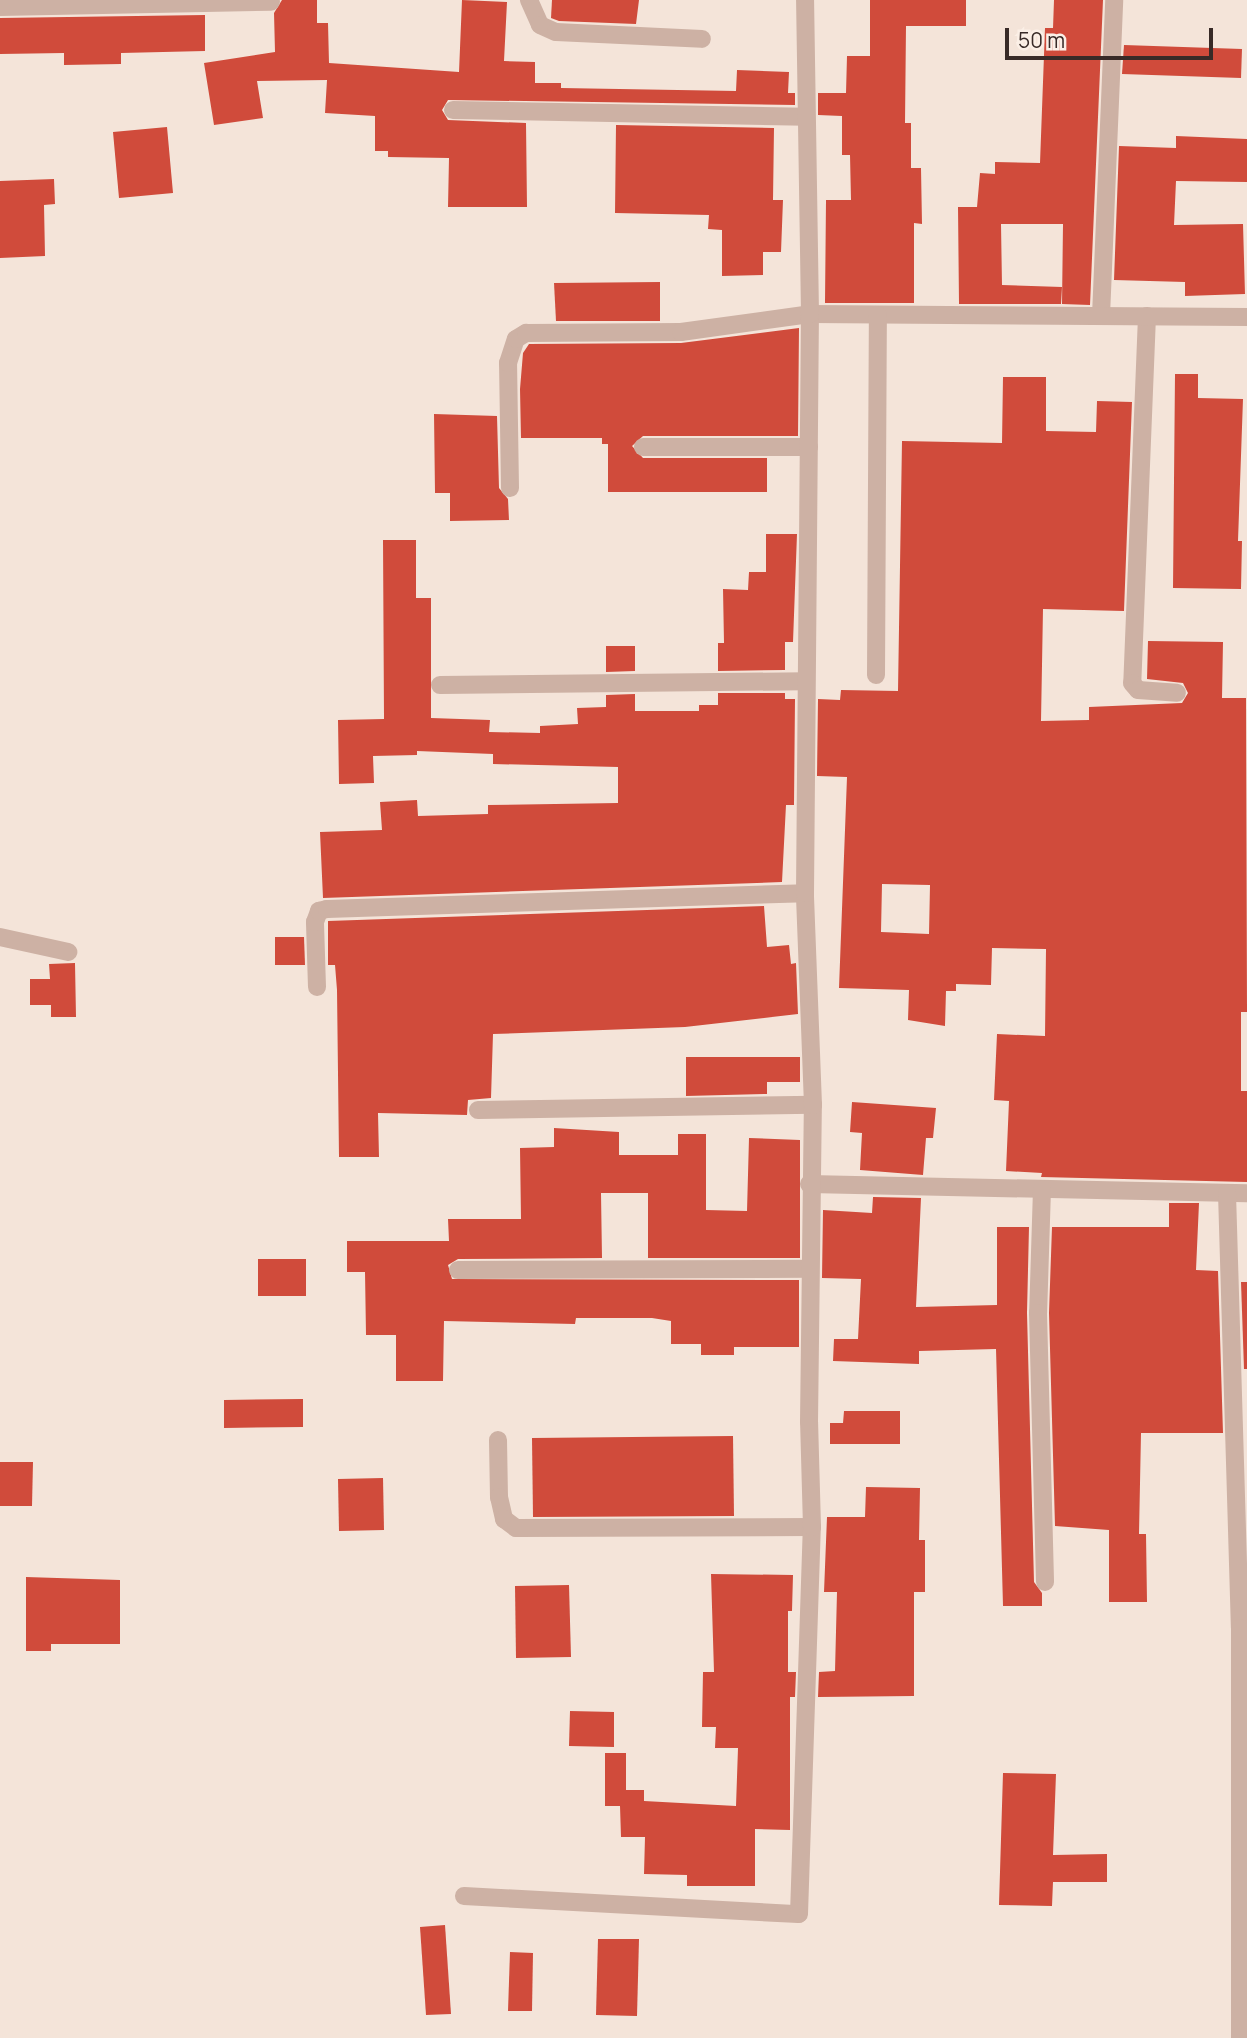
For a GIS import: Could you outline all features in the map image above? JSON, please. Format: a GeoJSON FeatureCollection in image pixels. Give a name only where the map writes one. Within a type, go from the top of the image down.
{"type":"FeatureCollection","features":[{"type":"Feature","properties":{"kind":"street"},"geometry":{"type":"LineString","coordinates":[[529,0],[540,25],[556,32],[702,39]]}},
{"type":"Feature","properties":{"kind":"street"},"geometry":{"type":"LineString","coordinates":[[464,1896],[799,1914],[812,1527],[809,1184],[813,1105],[804,893],[810,314],[804,117],[805,0]]}},
{"type":"Feature","properties":{"kind":"street"},"geometry":{"type":"LineString","coordinates":[[1101,316],[1114,0]]}},
{"type":"Feature","properties":{"kind":"street"},"geometry":{"type":"LineString","coordinates":[[0,7],[271,2]]}},
{"type":"Feature","properties":{"kind":"street"},"geometry":{"type":"LineString","coordinates":[[453,110],[804,117]]}},
{"type":"Feature","properties":{"kind":"street"},"geometry":{"type":"LineString","coordinates":[[510,488],[508,383],[516,339],[527,334],[681,332],[810,314],[1247,317]]}},
{"type":"Feature","properties":{"kind":"street"},"geometry":{"type":"LineString","coordinates":[[876,676],[878,315]]}},
{"type":"Feature","properties":{"kind":"street"},"geometry":{"type":"LineString","coordinates":[[1147,316],[1132,683],[1138,690],[1177,693]]}},
{"type":"Feature","properties":{"kind":"street"},"geometry":{"type":"LineString","coordinates":[[643,447],[809,447]]}},
{"type":"Feature","properties":{"kind":"street"},"geometry":{"type":"LineString","coordinates":[[440,685],[805,681]]}},
{"type":"Feature","properties":{"kind":"street"},"geometry":{"type":"LineString","coordinates":[[317,987],[315,922],[319,911],[327,909],[804,893]]}},
{"type":"Feature","properties":{"kind":"street"},"geometry":{"type":"LineString","coordinates":[[0,937],[68,952]]}},
{"type":"Feature","properties":{"kind":"street"},"geometry":{"type":"LineString","coordinates":[[478,1110],[813,1105]]}},
{"type":"Feature","properties":{"kind":"street"},"geometry":{"type":"LineString","coordinates":[[809,1184],[1247,1193]]}},
{"type":"Feature","properties":{"kind":"street"},"geometry":{"type":"LineString","coordinates":[[1042,1189],[1038,1313],[1045,1582]]}},
{"type":"Feature","properties":{"kind":"street"},"geometry":{"type":"LineString","coordinates":[[1227,1193],[1240,1628],[1240,2038]]}},
{"type":"Feature","properties":{"kind":"street"},"geometry":{"type":"LineString","coordinates":[[458,1270],[809,1269]]}},
{"type":"Feature","properties":{"kind":"street"},"geometry":{"type":"LineString","coordinates":[[498,1440],[499,1497],[504,1519],[516,1528],[812,1527]]}},
{"type":"Feature","properties":{"kind":"building"},"geometry":{"type":"Polygon","coordinates":[[[282,0],[317,0],[317,23],[328,23],[329,63],[459,72],[462,0],[507,2],[504,61],[535,62],[535,83],[561,83],[561,88],[736,91],[737,70],[789,72],[788,93],[795,93],[795,105],[448,100],[442,110],[448,120],[526,123],[527,207],[448,207],[449,158],[388,157],[388,151],[375,151],[375,116],[325,113],[327,80],[257,81],[263,118],[214,125],[204,63],[275,52],[274,13],[282,0]]]}},
{"type":"Feature","properties":{"kind":"building"},"geometry":{"type":"Polygon","coordinates":[[[552,0],[639,0],[636,24],[559,21],[551,18],[552,0]]]}},
{"type":"Feature","properties":{"kind":"building"},"geometry":{"type":"Polygon","coordinates":[[[870,0],[966,0],[966,26],[906,26],[905,123],[911,123],[911,168],[921,168],[922,224],[914,223],[914,303],[825,303],[826,200],[851,200],[850,155],[842,155],[842,116],[818,115],[818,93],[846,93],[847,56],[870,56],[870,0]]]}},
{"type":"Feature","properties":{"kind":"building"},"geometry":{"type":"Polygon","coordinates":[[[1054,0],[1103,0],[1090,305],[1062,304],[1063,224],[1001,224],[1002,285],[1062,287],[1061,304],[959,304],[958,207],[977,207],[980,173],[995,174],[995,162],[1040,163],[1045,28],[1053,28],[1054,0]]]}},
{"type":"Feature","properties":{"kind":"building"},"geometry":{"type":"Polygon","coordinates":[[[205,15],[205,51],[121,53],[121,64],[64,65],[64,53],[0,54],[0,18],[205,15]]]}},
{"type":"Feature","properties":{"kind":"building"},"geometry":{"type":"Polygon","coordinates":[[[1124,45],[1242,49],[1241,78],[1122,74],[1124,45]]]}},
{"type":"Feature","properties":{"kind":"building"},"geometry":{"type":"Polygon","coordinates":[[[616,125],[774,128],[773,200],[783,200],[781,252],[763,252],[763,275],[722,276],[722,230],[708,229],[709,215],[615,213],[616,125]]]}},
{"type":"Feature","properties":{"kind":"building"},"geometry":{"type":"Polygon","coordinates":[[[167,127],[173,193],[119,198],[113,132],[167,127]]]}},
{"type":"Feature","properties":{"kind":"building"},"geometry":{"type":"Polygon","coordinates":[[[1176,136],[1247,139],[1247,182],[1176,181],[1174,225],[1243,224],[1245,294],[1185,296],[1185,282],[1114,280],[1119,146],[1176,148],[1176,136]]]}},
{"type":"Feature","properties":{"kind":"building"},"geometry":{"type":"Polygon","coordinates":[[[54,179],[55,204],[44,205],[45,256],[0,258],[0,181],[54,179]]]}},
{"type":"Feature","properties":{"kind":"building"},"geometry":{"type":"Polygon","coordinates":[[[660,282],[660,321],[556,321],[554,283],[660,282]]]}},
{"type":"Feature","properties":{"kind":"building"},"geometry":{"type":"Polygon","coordinates":[[[799,328],[798,436],[643,436],[632,446],[643,458],[767,458],[767,492],[608,492],[608,444],[602,444],[602,438],[521,438],[520,389],[523,353],[529,344],[681,343],[799,328]]]}},
{"type":"Feature","properties":{"kind":"building"},"geometry":{"type":"Polygon","coordinates":[[[1175,374],[1198,374],[1198,398],[1243,399],[1238,541],[1242,541],[1241,589],[1173,588],[1175,374]]]}},
{"type":"Feature","properties":{"kind":"building"},"geometry":{"type":"Polygon","coordinates":[[[1003,377],[1046,377],[1046,431],[1096,432],[1097,401],[1132,402],[1124,611],[1043,609],[1041,721],[1089,720],[1089,707],[1182,703],[1188,693],[1183,683],[1147,679],[1148,641],[1223,642],[1222,698],[1246,698],[1247,1012],[1241,1012],[1241,1091],[1247,1091],[1247,1182],[1041,1177],[1042,1173],[1006,1171],[1009,1101],[994,1100],[997,1034],[1045,1036],[1046,949],[992,948],[991,985],[956,984],[956,991],[946,991],[945,1026],[908,1020],[909,990],[839,988],[847,777],[817,776],[818,699],[840,700],[841,690],[898,691],[902,441],[1002,443],[1003,377]],[[882,884],[881,932],[929,934],[930,885],[882,884]]]}},
{"type":"Feature","properties":{"kind":"building"},"geometry":{"type":"Polygon","coordinates":[[[434,414],[497,416],[499,488],[508,499],[509,520],[450,521],[450,493],[435,493],[434,414]]]}},
{"type":"Feature","properties":{"kind":"building"},"geometry":{"type":"Polygon","coordinates":[[[766,534],[797,534],[793,642],[785,642],[785,670],[718,671],[718,643],[724,643],[723,589],[748,590],[749,572],[766,572],[766,534]]]}},
{"type":"Feature","properties":{"kind":"building"},"geometry":{"type":"Polygon","coordinates":[[[383,540],[416,540],[416,598],[431,598],[431,718],[490,720],[489,732],[540,733],[540,726],[578,724],[577,708],[606,707],[606,695],[635,694],[635,711],[699,711],[699,705],[718,705],[718,693],[785,693],[785,699],[795,699],[794,805],[786,805],[782,882],[323,898],[320,832],[382,830],[380,802],[417,800],[418,816],[488,814],[488,805],[618,803],[618,767],[493,764],[493,754],[417,751],[417,755],[373,756],[374,783],[339,784],[338,720],[384,719],[383,540]]]}},
{"type":"Feature","properties":{"kind":"building"},"geometry":{"type":"Polygon","coordinates":[[[606,646],[635,646],[635,671],[606,672],[606,646]]]}},
{"type":"Feature","properties":{"kind":"building"},"geometry":{"type":"Polygon","coordinates":[[[764,906],[767,947],[789,945],[791,964],[796,963],[798,1014],[685,1027],[493,1034],[491,1098],[468,1100],[467,1115],[378,1113],[379,1157],[339,1157],[337,990],[335,965],[328,965],[328,921],[764,906]]]}},
{"type":"Feature","properties":{"kind":"building"},"geometry":{"type":"Polygon","coordinates":[[[275,937],[304,937],[305,965],[275,965],[275,937]]]}},
{"type":"Feature","properties":{"kind":"building"},"geometry":{"type":"Polygon","coordinates":[[[75,963],[76,1017],[51,1017],[51,1005],[30,1005],[30,979],[50,979],[49,964],[75,963]]]}},
{"type":"Feature","properties":{"kind":"building"},"geometry":{"type":"Polygon","coordinates":[[[686,1057],[800,1057],[800,1082],[767,1082],[767,1094],[686,1096],[686,1057]]]}},
{"type":"Feature","properties":{"kind":"building"},"geometry":{"type":"Polygon","coordinates":[[[852,1102],[936,1108],[933,1138],[926,1138],[923,1175],[860,1170],[862,1133],[850,1132],[852,1102]]]}},
{"type":"Feature","properties":{"kind":"building"},"geometry":{"type":"Polygon","coordinates":[[[554,1128],[619,1132],[619,1155],[678,1155],[678,1134],[706,1134],[706,1210],[747,1211],[749,1138],[800,1140],[800,1258],[648,1258],[648,1193],[601,1193],[602,1258],[458,1259],[448,1265],[452,1279],[799,1280],[799,1347],[734,1347],[734,1355],[701,1355],[701,1344],[671,1344],[671,1321],[652,1318],[576,1318],[575,1324],[444,1321],[443,1381],[396,1381],[396,1335],[366,1335],[365,1272],[347,1272],[347,1241],[449,1241],[448,1219],[521,1219],[520,1148],[554,1147],[554,1128]]]}},
{"type":"Feature","properties":{"kind":"building"},"geometry":{"type":"Polygon","coordinates":[[[873,1197],[921,1198],[916,1307],[997,1305],[997,1227],[1029,1227],[1027,1313],[1034,1582],[1042,1593],[1042,1606],[1003,1606],[996,1349],[919,1351],[919,1364],[833,1361],[834,1339],[858,1339],[861,1279],[822,1278],[823,1210],[872,1213],[873,1197]]]}},
{"type":"Feature","properties":{"kind":"building"},"geometry":{"type":"Polygon","coordinates":[[[1169,1203],[1199,1203],[1196,1270],[1218,1271],[1223,1433],[1141,1433],[1139,1534],[1146,1534],[1147,1602],[1109,1602],[1109,1530],[1055,1526],[1049,1313],[1052,1227],[1169,1227],[1169,1203]]]}},
{"type":"Feature","properties":{"kind":"building"},"geometry":{"type":"Polygon","coordinates":[[[258,1259],[306,1259],[306,1296],[258,1296],[258,1259]]]}},
{"type":"Feature","properties":{"kind":"building"},"geometry":{"type":"Polygon","coordinates":[[[1241,1282],[1247,1282],[1247,1369],[1244,1369],[1241,1282]]]}},
{"type":"Feature","properties":{"kind":"building"},"geometry":{"type":"Polygon","coordinates":[[[303,1399],[303,1427],[224,1428],[224,1400],[303,1399]]]}},
{"type":"Feature","properties":{"kind":"building"},"geometry":{"type":"Polygon","coordinates":[[[844,1411],[900,1411],[900,1444],[830,1444],[830,1423],[843,1423],[844,1411]]]}},
{"type":"Feature","properties":{"kind":"building"},"geometry":{"type":"Polygon","coordinates":[[[733,1436],[734,1516],[533,1517],[532,1438],[733,1436]]]}},
{"type":"Feature","properties":{"kind":"building"},"geometry":{"type":"Polygon","coordinates":[[[0,1462],[33,1462],[32,1506],[0,1506],[0,1462]]]}},
{"type":"Feature","properties":{"kind":"building"},"geometry":{"type":"Polygon","coordinates":[[[383,1478],[384,1530],[339,1531],[338,1479],[383,1478]]]}},
{"type":"Feature","properties":{"kind":"building"},"geometry":{"type":"Polygon","coordinates":[[[866,1487],[920,1488],[919,1540],[925,1540],[925,1592],[914,1592],[914,1696],[818,1697],[819,1672],[835,1671],[837,1592],[824,1592],[827,1517],[865,1517],[866,1487]]]}},
{"type":"Feature","properties":{"kind":"building"},"geometry":{"type":"Polygon","coordinates":[[[711,1574],[793,1575],[792,1611],[788,1611],[788,1672],[796,1672],[795,1697],[790,1697],[790,1830],[755,1829],[755,1886],[687,1886],[687,1875],[644,1874],[645,1837],[621,1837],[620,1806],[605,1806],[605,1753],[626,1753],[626,1790],[644,1790],[644,1801],[736,1806],[738,1748],[715,1748],[716,1727],[702,1727],[703,1672],[714,1672],[711,1574]]]}},
{"type":"Feature","properties":{"kind":"building"},"geometry":{"type":"Polygon","coordinates":[[[26,1577],[120,1580],[120,1644],[51,1644],[51,1651],[26,1651],[26,1577]]]}},
{"type":"Feature","properties":{"kind":"building"},"geometry":{"type":"Polygon","coordinates":[[[569,1585],[571,1657],[516,1658],[515,1586],[569,1585]]]}},
{"type":"Feature","properties":{"kind":"building"},"geometry":{"type":"Polygon","coordinates":[[[570,1711],[614,1712],[614,1747],[569,1746],[570,1711]]]}},
{"type":"Feature","properties":{"kind":"building"},"geometry":{"type":"Polygon","coordinates":[[[1003,1773],[1056,1774],[1053,1855],[1107,1854],[1107,1882],[1053,1882],[1052,1906],[999,1905],[1003,1773]]]}},
{"type":"Feature","properties":{"kind":"building"},"geometry":{"type":"Polygon","coordinates":[[[445,1925],[451,2014],[426,2015],[420,1927],[445,1925]]]}},
{"type":"Feature","properties":{"kind":"building"},"geometry":{"type":"Polygon","coordinates":[[[598,1939],[639,1939],[637,2016],[596,2015],[598,1939]]]}},
{"type":"Feature","properties":{"kind":"building"},"geometry":{"type":"Polygon","coordinates":[[[510,1952],[533,1953],[532,2011],[508,2011],[510,1952]]]}}]}
